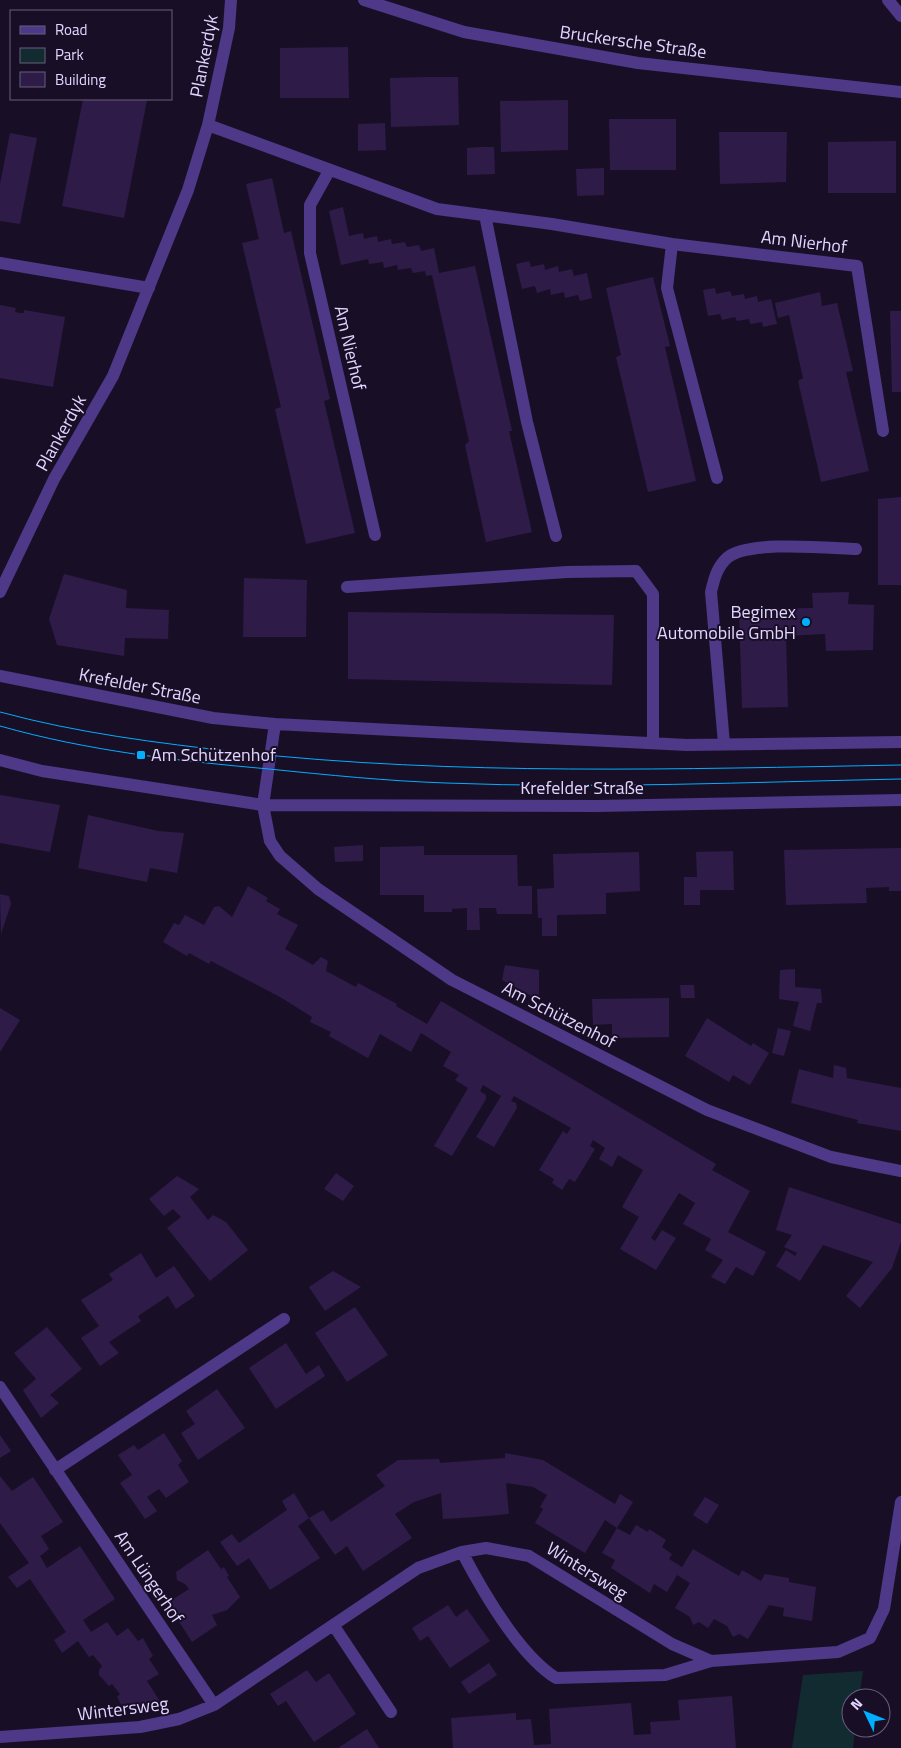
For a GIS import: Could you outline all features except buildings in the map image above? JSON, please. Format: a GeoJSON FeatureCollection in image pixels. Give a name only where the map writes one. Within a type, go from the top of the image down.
{"type":"FeatureCollection","features":[{"type":"Feature","properties":{"kind":"street","name":"Plankerdyk"},"geometry":{"type":"LineString","coordinates":[[0,592],[54,479],[113,376],[188,190],[208,125],[229,28],[231,0]]}},
{"type":"Feature","properties":{"kind":"street","name":"Bruckersche Straße"},"geometry":{"type":"LineString","coordinates":[[364,0],[464,32],[629,61],[901,92]]}},
{"type":"Feature","properties":{"kind":"street"},"geometry":{"type":"LineString","coordinates":[[888,0],[901,16]]}},
{"type":"Feature","properties":{"kind":"street","name":"Am Nierhof"},"geometry":{"type":"LineString","coordinates":[[208,125],[329,171],[437,209],[672,244],[857,266],[883,430]]}},
{"type":"Feature","properties":{"kind":"street","name":"Am Nierhof"},"geometry":{"type":"LineString","coordinates":[[329,171],[310,205],[310,253],[375,535]]}},
{"type":"Feature","properties":{"kind":"street"},"geometry":{"type":"LineString","coordinates":[[484,215],[527,422],[556,536]]}},
{"type":"Feature","properties":{"kind":"street"},"geometry":{"type":"LineString","coordinates":[[672,244],[667,288],[716,478]]}},
{"type":"Feature","properties":{"kind":"street"},"geometry":{"type":"LineString","coordinates":[[0,263],[149,288]]}},
{"type":"Feature","properties":{"kind":"street"},"geometry":{"type":"LineString","coordinates":[[724,744],[711,592],[716,574],[728,557],[763,546],[856,549]]}},
{"type":"Feature","properties":{"kind":"street"},"geometry":{"type":"LineString","coordinates":[[346,587],[567,572],[636,571],[653,594],[654,743]]}},
{"type":"Feature","properties":{"kind":"street","name":"Krefelder Straße"},"geometry":{"type":"LineString","coordinates":[[0,676],[212,718],[275,724],[654,743],[901,742]]}},
{"type":"Feature","properties":{"kind":"street"},"geometry":{"type":"LineString","coordinates":[[263,805],[275,724]]}},
{"type":"Feature","properties":{"kind":"street","name":"Krefelder Straße"},"geometry":{"type":"LineString","coordinates":[[0,760],[42,771],[263,805],[597,806],[901,800]]}},
{"type":"Feature","properties":{"kind":"street","name":"Am Schützenhof"},"geometry":{"type":"LineString","coordinates":[[263,805],[270,841],[280,856],[318,889],[452,980],[706,1110],[831,1157],[901,1171]]}},
{"type":"Feature","properties":{"kind":"street"},"geometry":{"type":"LineString","coordinates":[[55,1470],[284,1319]]}},
{"type":"Feature","properties":{"kind":"street","name":"Am Lüngerhof"},"geometry":{"type":"LineString","coordinates":[[0,1387],[214,1705]]}},
{"type":"Feature","properties":{"kind":"street","name":"Wintersweg"},"geometry":{"type":"LineString","coordinates":[[0,1737],[140,1728],[179,1719],[214,1705],[418,1568],[462,1552],[486,1548],[530,1556],[672,1644],[712,1661],[838,1652],[870,1638],[884,1609],[901,1502]]}},
{"type":"Feature","properties":{"kind":"street"},"geometry":{"type":"LineString","coordinates":[[462,1552],[483,1590],[526,1651],[540,1668],[556,1678],[665,1675],[712,1661]]}},
{"type":"Feature","properties":{"kind":"street"},"geometry":{"type":"LineString","coordinates":[[334,1626],[390,1712]]}},
{"type":"Feature","properties":{"kind":"green space"},"geometry":{"type":"Polygon","coordinates":[[[863,1671],[860,1688],[841,1688],[841,1738],[854,1738],[853,1748],[792,1748],[803,1675],[863,1671]]]}},
{"type":"Feature","properties":{"kind":"tram line"},"geometry":{"type":"LineString","coordinates":[[0,712],[88,732],[177,745],[320,760],[403,765],[569,769],[901,765]]}},
{"type":"Feature","properties":{"kind":"tram line"},"geometry":{"type":"LineString","coordinates":[[0,726],[66,742],[134,754],[235,766],[402,781],[503,785],[617,785],[901,779]]}},
{"type":"Feature","properties":{"kind":"place","name":"Begimex Automobile GmbH"},"geometry":{"type":"Point","coordinates":[806,622]}},
{"type":"Feature","properties":{"kind":"place","name":"Am Schützenhof"},"geometry":{"type":"Point","coordinates":[141,755]}}]}
